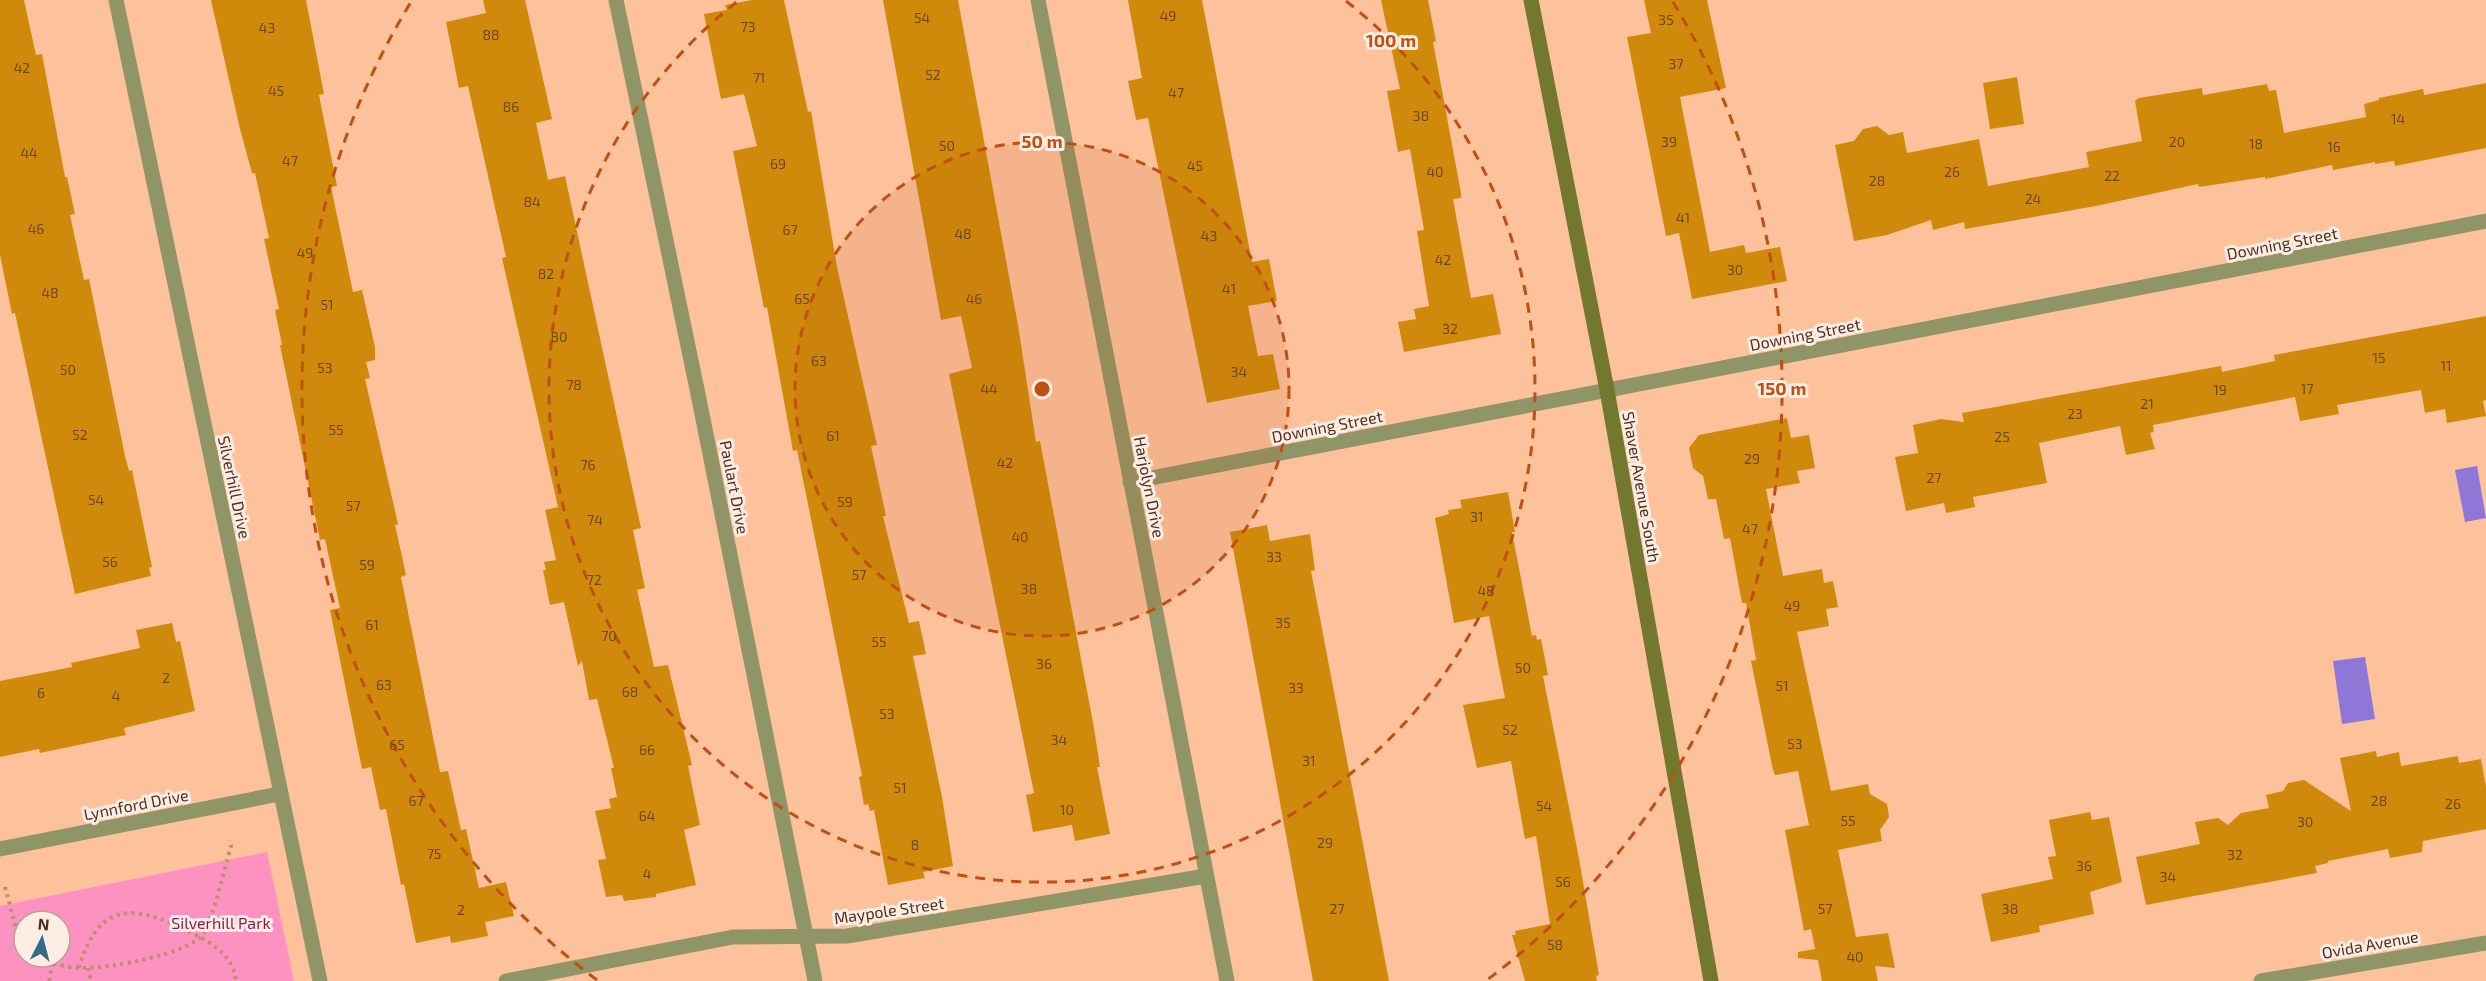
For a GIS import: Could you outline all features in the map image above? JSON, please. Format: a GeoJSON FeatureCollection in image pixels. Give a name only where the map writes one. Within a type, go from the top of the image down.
{"type":"FeatureCollection","features":[{"type":"Feature","properties":{"kind":"street","name":"Silverhill Drive"},"geometry":{"type":"LineString","coordinates":[[116,0],[279,794],[320,981]]}},
{"type":"Feature","properties":{"kind":"street","name":"Paulart Drive"},"geometry":{"type":"LineString","coordinates":[[616,0],[700,405],[815,981]]}},
{"type":"Feature","properties":{"kind":"street","name":"Harjolyn Drive"},"geometry":{"type":"LineString","coordinates":[[1038,0],[1227,981]]}},
{"type":"Feature","properties":{"kind":"street","name":"Shaver Avenue South"},"geometry":{"type":"LineString","coordinates":[[1531,0],[1607,390],[1711,981]]}},
{"type":"Feature","properties":{"kind":"street","name":"Downing Street"},"geometry":{"type":"LineString","coordinates":[[1130,482],[2486,221]]}},
{"type":"Feature","properties":{"kind":"street","name":"Lynnford Drive"},"geometry":{"type":"LineString","coordinates":[[0,849],[279,794]]}},
{"type":"Feature","properties":{"kind":"street","name":"Maypole Street"},"geometry":{"type":"LineString","coordinates":[[506,981],[733,937],[847,936],[1206,876]]}},
{"type":"Feature","properties":{"kind":"street","name":"Ovida Avenue"},"geometry":{"type":"LineString","coordinates":[[2261,981],[2486,943]]}},
{"type":"Feature","properties":{"kind":"path"},"geometry":{"type":"LineString","coordinates":[[72,967],[88,968],[130,962],[186,947],[200,938],[208,925],[231,846],[230,840]]}},
{"type":"Feature","properties":{"kind":"path"},"geometry":{"type":"LineString","coordinates":[[5,887],[12,911]]}},
{"type":"Feature","properties":{"kind":"path"},"geometry":{"type":"LineString","coordinates":[[79,968],[87,942],[105,921],[125,913],[150,913],[222,951],[231,962],[236,981]]}},
{"type":"Feature","properties":{"kind":"path"},"geometry":{"type":"LineString","coordinates":[[88,968],[91,981]]}},
{"type":"Feature","properties":{"kind":"green space","name":"Silverhill Park"},"geometry":{"type":"Polygon","coordinates":[[[267,852],[294,981],[0,981],[0,906],[267,852]]]}},
{"type":"Feature","properties":{"kind":"shaded area"},"geometry":{"type":"Polygon","coordinates":[[[2477,466],[2486,518],[2465,522],[2455,470],[2477,466]]]}},
{"type":"Feature","properties":{"kind":"shaded area"},"geometry":{"type":"Polygon","coordinates":[[[2365,657],[2375,719],[2342,724],[2333,661],[2365,657]]]}},
{"type":"Feature","properties":{"kind":"building"},"geometry":{"type":"Polygon","coordinates":[[[0,0],[24,0],[36,55],[42,54],[65,177],[67,177],[75,214],[70,215],[84,280],[89,279],[125,456],[129,471],[132,470],[152,567],[149,568],[151,576],[75,594],[15,313],[12,314],[0,255],[0,0]]]}},
{"type":"Feature","properties":{"kind":"building"},"geometry":{"type":"Polygon","coordinates":[[[211,0],[306,0],[324,94],[319,95],[337,186],[331,187],[353,292],[362,290],[375,347],[375,360],[366,362],[370,378],[365,379],[398,524],[395,525],[406,575],[401,577],[440,772],[448,771],[461,830],[466,829],[479,888],[506,882],[514,916],[485,922],[488,936],[451,943],[450,936],[416,943],[404,884],[401,885],[386,809],[380,810],[371,767],[362,769],[330,610],[340,608],[325,539],[320,540],[280,345],[282,345],[275,310],[279,309],[264,239],[269,238],[255,173],[252,173],[240,129],[211,0]]]}},
{"type":"Feature","properties":{"kind":"building"},"geometry":{"type":"Polygon","coordinates":[[[483,0],[525,0],[552,119],[536,123],[548,180],[565,176],[641,528],[633,530],[645,588],[637,590],[654,667],[668,665],[692,765],[688,766],[700,825],[684,830],[696,885],[656,894],[656,897],[624,901],[622,895],[606,897],[598,860],[606,859],[595,811],[611,808],[609,799],[617,797],[611,768],[614,768],[597,699],[589,700],[582,661],[578,666],[564,602],[550,605],[543,570],[546,570],[544,562],[556,560],[545,510],[558,507],[502,258],[506,257],[468,86],[459,88],[446,22],[486,13],[483,0]]]}},
{"type":"Feature","properties":{"kind":"building"},"geometry":{"type":"Polygon","coordinates":[[[752,0],[784,0],[808,112],[811,111],[837,267],[877,445],[871,446],[886,516],[883,516],[909,623],[919,621],[926,654],[913,656],[942,797],[953,866],[923,872],[925,878],[888,885],[874,810],[870,811],[868,804],[864,805],[859,777],[862,776],[812,524],[797,450],[793,451],[767,307],[764,308],[733,151],[757,146],[744,94],[721,99],[704,14],[727,10],[725,5],[752,0]]]}},
{"type":"Feature","properties":{"kind":"building"},"geometry":{"type":"Polygon","coordinates":[[[883,0],[958,0],[1018,325],[1036,442],[1040,441],[1094,728],[1100,767],[1097,767],[1110,834],[1075,841],[1072,825],[1033,832],[1026,795],[1034,793],[949,374],[972,368],[961,316],[941,320],[883,0]]]}},
{"type":"Feature","properties":{"kind":"building"},"geometry":{"type":"Polygon","coordinates":[[[1128,0],[1202,0],[1252,262],[1269,259],[1277,301],[1248,306],[1258,356],[1273,354],[1280,389],[1207,403],[1148,118],[1136,120],[1128,81],[1142,78],[1128,0]]]}},
{"type":"Feature","properties":{"kind":"building"},"geometry":{"type":"Polygon","coordinates":[[[1381,0],[1428,0],[1436,41],[1433,42],[1461,193],[1461,198],[1453,199],[1471,298],[1493,294],[1501,334],[1404,352],[1398,322],[1416,319],[1414,309],[1429,306],[1417,231],[1424,230],[1410,149],[1398,152],[1387,91],[1400,89],[1381,0]]]}},
{"type":"Feature","properties":{"kind":"building"},"geometry":{"type":"Polygon","coordinates":[[[1644,0],[1707,0],[1726,88],[1680,97],[1710,252],[1744,245],[1746,253],[1780,247],[1787,281],[1692,299],[1679,233],[1666,236],[1627,37],[1651,33],[1644,0]]]}},
{"type":"Feature","properties":{"kind":"building"},"geometry":{"type":"Polygon","coordinates":[[[2017,77],[2024,124],[1990,129],[1983,83],[2017,77]]]}},
{"type":"Feature","properties":{"kind":"building"},"geometry":{"type":"Polygon","coordinates":[[[2486,83],[2486,148],[2395,166],[2394,161],[2375,164],[2375,162],[2333,170],[2332,165],[2265,179],[2265,177],[2199,187],[2198,184],[2096,206],[1965,229],[1964,222],[1933,230],[1931,220],[1887,235],[1854,241],[1835,145],[1854,141],[1863,129],[1877,126],[1889,135],[1903,132],[1907,153],[1979,139],[1988,186],[2089,167],[2086,152],[2142,141],[2135,101],[2139,98],[2202,88],[2203,95],[2267,84],[2269,91],[2276,90],[2284,133],[2366,117],[2364,104],[2379,100],[2379,98],[2423,89],[2424,95],[2486,83]]]}},
{"type":"Feature","properties":{"kind":"building"},"geometry":{"type":"Polygon","coordinates":[[[2486,316],[2486,400],[2483,401],[2486,416],[2447,423],[2445,409],[2425,413],[2421,390],[2337,405],[2339,414],[2300,421],[2295,397],[2153,425],[2154,432],[2150,433],[2155,449],[2126,455],[2120,426],[2039,443],[2047,483],[1973,497],[1975,507],[1946,513],[1944,503],[1906,511],[1895,457],[1918,453],[1913,425],[1941,419],[1964,422],[1962,413],[2221,366],[2222,372],[2275,361],[2274,355],[2486,316]]]}},
{"type":"Feature","properties":{"kind":"building"},"geometry":{"type":"Polygon","coordinates":[[[1787,418],[1791,438],[1809,435],[1815,468],[1797,471],[1800,483],[1766,489],[1783,576],[1822,569],[1824,583],[1833,581],[1838,607],[1826,609],[1829,626],[1797,632],[1831,791],[1868,784],[1870,794],[1887,804],[1889,817],[1880,830],[1882,841],[1838,850],[1856,937],[1888,933],[1895,968],[1875,966],[1878,981],[1822,981],[1818,960],[1798,958],[1798,952],[1815,949],[1811,929],[1804,931],[1785,830],[1809,825],[1798,771],[1775,775],[1773,770],[1751,661],[1756,660],[1746,603],[1742,603],[1730,538],[1724,539],[1716,499],[1708,499],[1703,476],[1693,468],[1689,448],[1699,435],[1787,418]]]}},
{"type":"Feature","properties":{"kind":"building"},"geometry":{"type":"Polygon","coordinates":[[[1508,492],[1515,532],[1512,532],[1532,636],[1536,635],[1537,640],[1541,639],[1548,675],[1543,676],[1578,853],[1599,975],[1596,976],[1597,981],[1525,981],[1512,935],[1516,935],[1515,931],[1550,924],[1536,836],[1525,839],[1511,761],[1477,768],[1463,705],[1505,698],[1489,616],[1454,623],[1435,518],[1449,514],[1448,510],[1462,508],[1460,500],[1508,492]]]}},
{"type":"Feature","properties":{"kind":"building"},"geometry":{"type":"Polygon","coordinates":[[[1267,525],[1270,541],[1310,534],[1315,570],[1311,571],[1389,981],[1313,981],[1230,532],[1267,525]]]}},
{"type":"Feature","properties":{"kind":"building"},"geometry":{"type":"Polygon","coordinates":[[[172,623],[176,642],[180,641],[195,711],[124,728],[126,735],[40,753],[39,749],[0,757],[0,681],[72,667],[71,663],[140,648],[136,630],[172,623]]]}},
{"type":"Feature","properties":{"kind":"building"},"geometry":{"type":"Polygon","coordinates":[[[2376,751],[2377,757],[2399,752],[2401,766],[2458,756],[2459,763],[2481,759],[2486,787],[2486,829],[2423,841],[2422,852],[2390,858],[2388,849],[2328,861],[2328,863],[2315,866],[2317,873],[2146,905],[2136,857],[2200,844],[2195,822],[2218,818],[2228,825],[2241,813],[2269,808],[2266,795],[2283,791],[2288,783],[2304,780],[2351,811],[2340,758],[2376,751]]]}},
{"type":"Feature","properties":{"kind":"building"},"geometry":{"type":"Polygon","coordinates":[[[2090,812],[2092,820],[2109,817],[2122,882],[2090,892],[2094,914],[2039,926],[2040,932],[1991,942],[1981,894],[2053,879],[2048,857],[2056,856],[2049,820],[2090,812]]]}}]}
